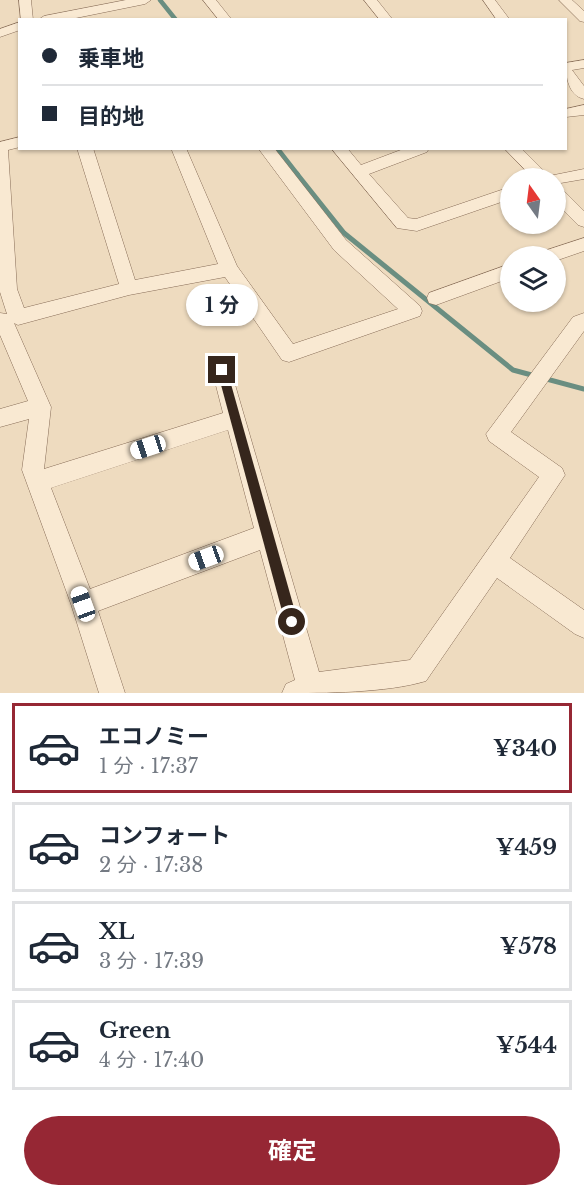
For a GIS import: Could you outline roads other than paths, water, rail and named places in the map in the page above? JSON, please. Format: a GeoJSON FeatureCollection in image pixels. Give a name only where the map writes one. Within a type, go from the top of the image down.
{"type":"FeatureCollection","features":[{"type":"Feature","properties":{"kind":"street"},"geometry":{"type":"LineString","coordinates":[[25,0],[27,18]]}},
{"type":"Feature","properties":{"kind":"street"},"geometry":{"type":"LineString","coordinates":[[52,18],[113,2],[143,0],[136,18]]}},
{"type":"Feature","properties":{"kind":"street"},"geometry":{"type":"LineString","coordinates":[[209,0],[224,18]]}},
{"type":"Feature","properties":{"kind":"street"},"geometry":{"type":"LineString","coordinates":[[371,1],[386,0]]}},
{"type":"Feature","properties":{"kind":"street"},"geometry":{"type":"LineString","coordinates":[[489,0],[502,18]]}},
{"type":"Feature","properties":{"kind":"street"},"geometry":{"type":"LineString","coordinates":[[565,0],[584,18]]}},
{"type":"Feature","properties":{"kind":"street"},"geometry":{"type":"LineString","coordinates":[[371,1],[385,18]]}},
{"type":"Feature","properties":{"kind":"street"},"geometry":{"type":"LineString","coordinates":[[0,33],[18,27]]}},
{"type":"Feature","properties":{"kind":"street"},"geometry":{"type":"LineString","coordinates":[[567,67],[584,64]]}},
{"type":"Feature","properties":{"kind":"street"},"geometry":{"type":"LineString","coordinates":[[567,73],[584,95]]}},
{"type":"Feature","properties":{"kind":"street"},"geometry":{"type":"LineString","coordinates":[[567,112],[584,110]]}},
{"type":"Feature","properties":{"kind":"street"},"geometry":{"type":"LineString","coordinates":[[18,142],[0,147],[8,289],[7,319],[41,407],[33,470],[83,604],[112,693]]}},
{"type":"Feature","properties":{"kind":"street"},"geometry":{"type":"LineString","coordinates":[[86,150],[129,288]]}},
{"type":"Feature","properties":{"kind":"street"},"geometry":{"type":"LineString","coordinates":[[179,150],[229,269],[289,354],[413,311],[340,245],[267,150]]}},
{"type":"Feature","properties":{"kind":"street"},"geometry":{"type":"LineString","coordinates":[[340,150],[403,224],[417,225],[500,196]]}},
{"type":"Feature","properties":{"kind":"street"},"geometry":{"type":"LineString","coordinates":[[358,172],[417,150]]}},
{"type":"Feature","properties":{"kind":"street"},"geometry":{"type":"LineString","coordinates":[[514,150],[532,168]]}},
{"type":"Feature","properties":{"kind":"street"},"geometry":{"type":"LineString","coordinates":[[566,177],[584,174]]}},
{"type":"Feature","properties":{"kind":"street"},"geometry":{"type":"LineString","coordinates":[[566,203],[584,221]]}},
{"type":"Feature","properties":{"kind":"street"},"geometry":{"type":"LineString","coordinates":[[566,250],[584,244]]}},
{"type":"Feature","properties":{"kind":"street"},"geometry":{"type":"LineString","coordinates":[[7,319],[129,288],[229,269]]}},
{"type":"Feature","properties":{"kind":"street"},"geometry":{"type":"LineString","coordinates":[[436,298],[500,275]]}},
{"type":"Feature","properties":{"kind":"street"},"geometry":{"type":"LineString","coordinates":[[222,370],[268,535],[302,690],[417,672],[554,475],[497,434],[580,322],[584,321]]}},
{"type":"Feature","properties":{"kind":"street"},"geometry":{"type":"LineString","coordinates":[[0,418],[41,407]]}},
{"type":"Feature","properties":{"kind":"street"},"geometry":{"type":"LineString","coordinates":[[38,482],[236,418]]}},
{"type":"Feature","properties":{"kind":"street"},"geometry":{"type":"LineString","coordinates":[[83,604],[268,535]]}},
{"type":"Feature","properties":{"kind":"street"},"geometry":{"type":"LineString","coordinates":[[493,561],[584,625]]}},
{"type":"Feature","properties":{"kind":"waterway"},"geometry":{"type":"LineString","coordinates":[[160,0],[174,18]]}},
{"type":"Feature","properties":{"kind":"waterway"},"geometry":{"type":"LineString","coordinates":[[279,150],[298,175]]}},
{"type":"Feature","properties":{"kind":"waterway"},"geometry":{"type":"LineString","coordinates":[[297,174],[344,233],[513,370],[584,389]]}}]}
